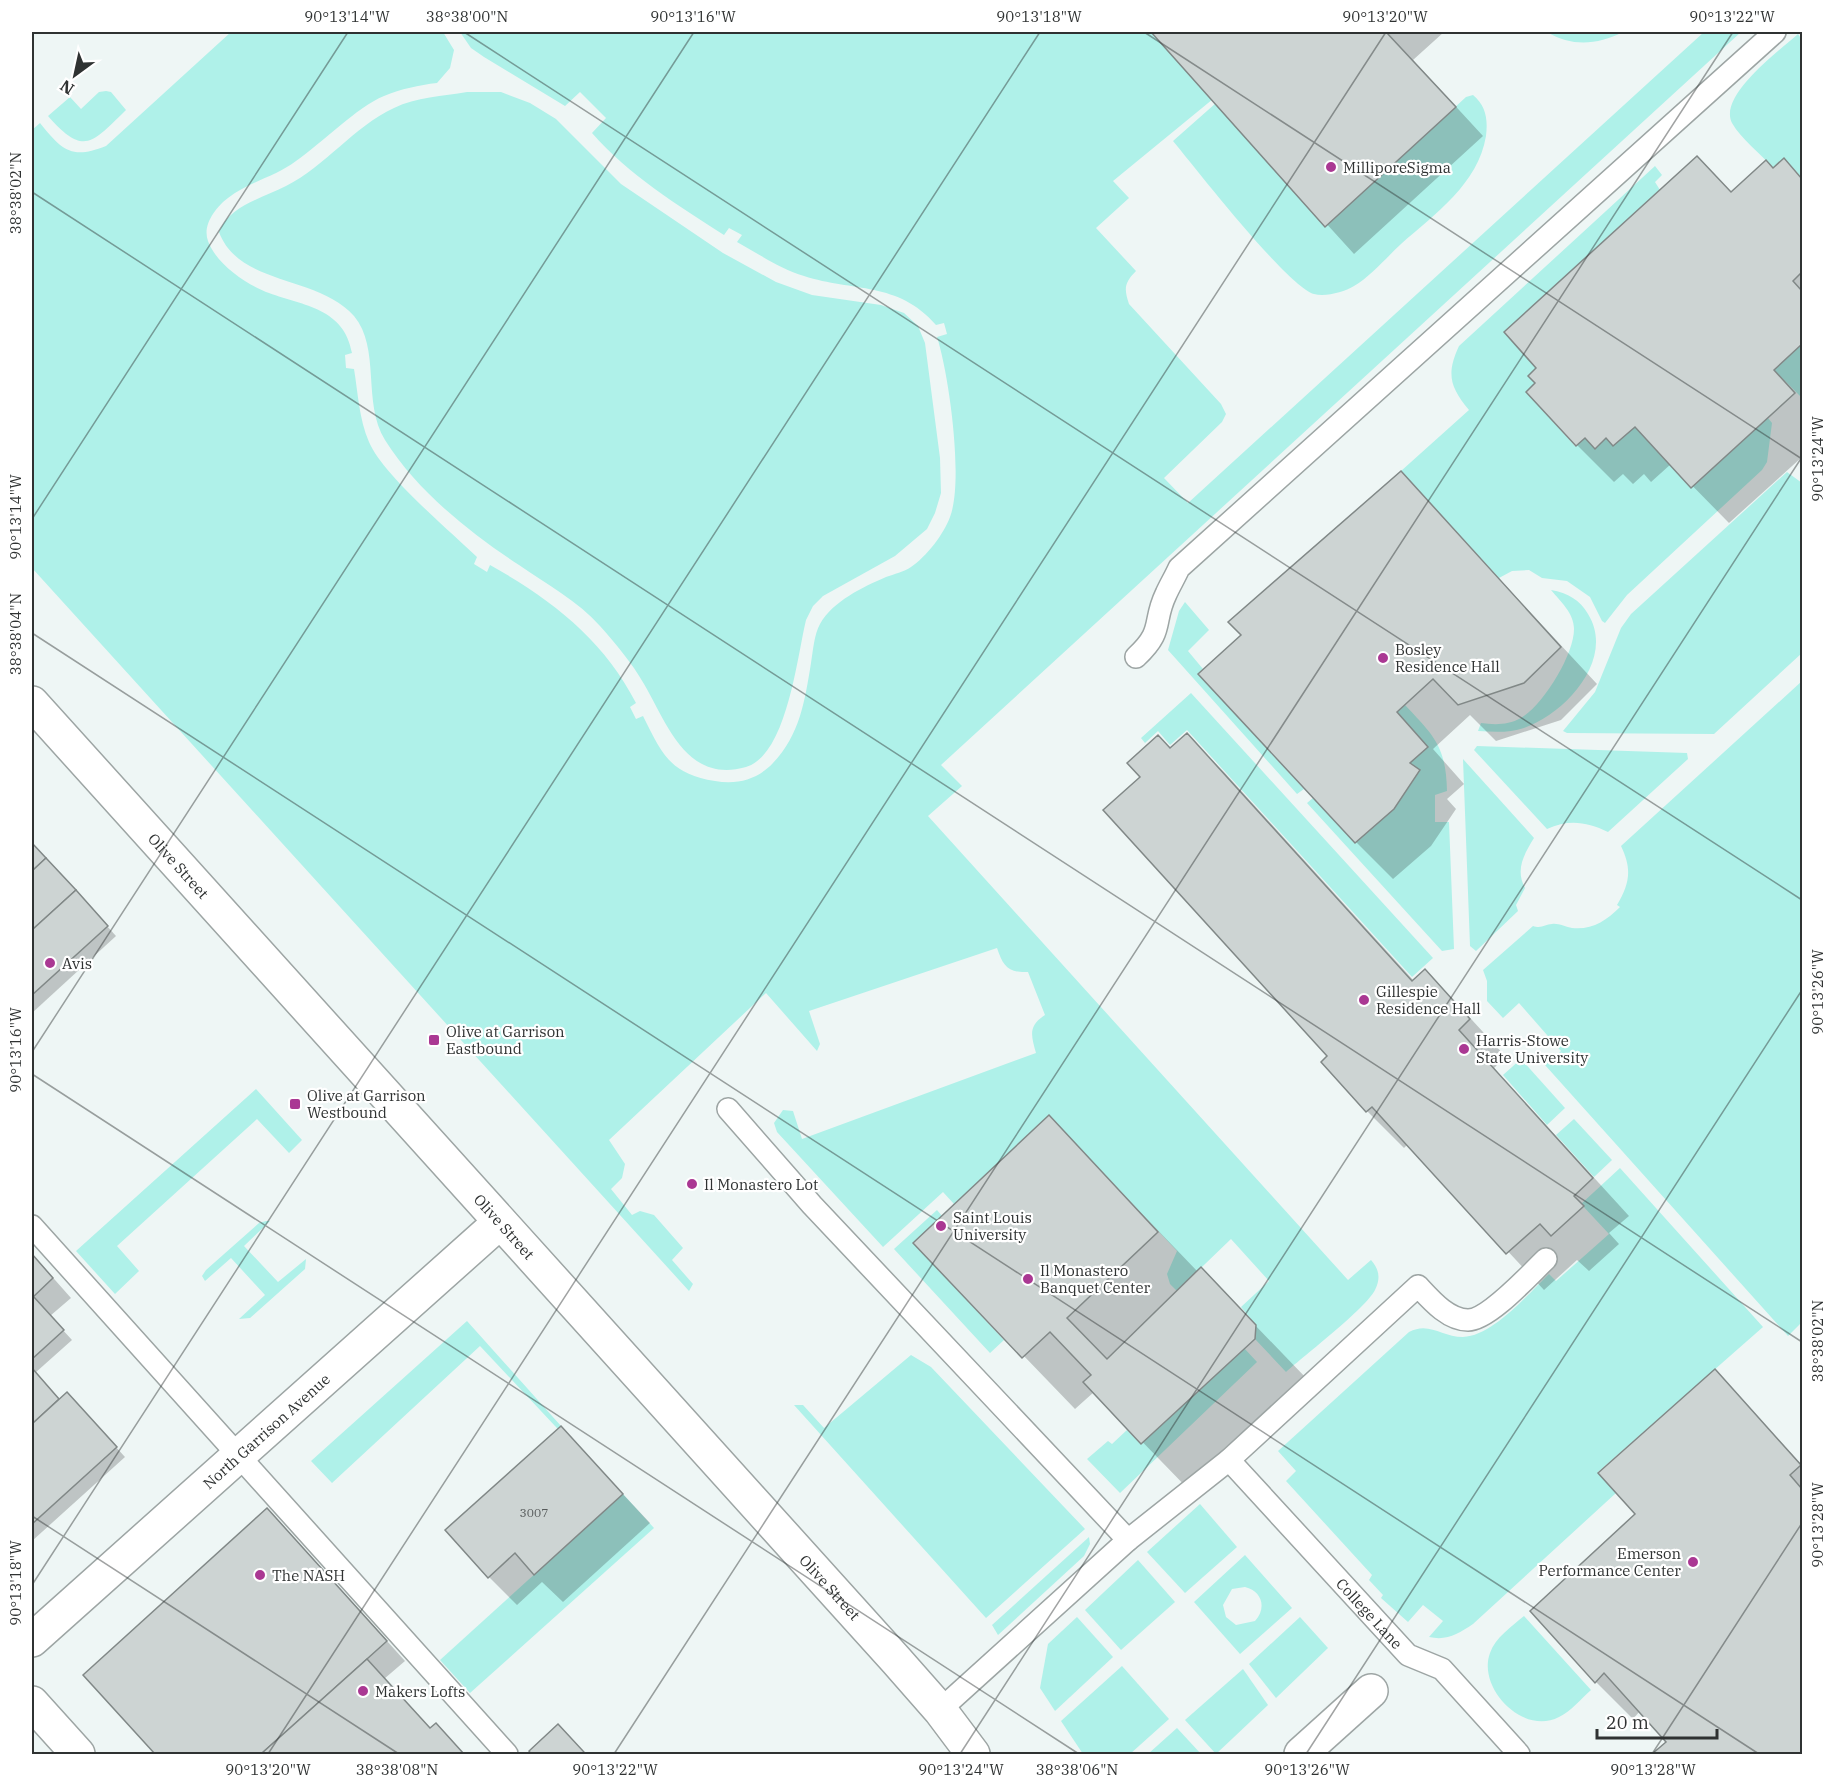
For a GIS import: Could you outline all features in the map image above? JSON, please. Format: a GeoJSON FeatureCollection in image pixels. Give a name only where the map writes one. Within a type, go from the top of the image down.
{"type":"FeatureCollection","features":[{"type":"Feature","properties":{"kind":"main road","name":"Olive Street"},"geometry":{"type":"LineString","coordinates":[[32,703],[940,1710],[973,1755]]}},
{"type":"Feature","properties":{"kind":"main road","name":"North Garrison Avenue"},"geometry":{"type":"LineString","coordinates":[[32,1641],[500,1222]]}},
{"type":"Feature","properties":{"kind":"main road"},"geometry":{"type":"LineString","coordinates":[[1301,1755],[1371,1691]]}},
{"type":"Feature","properties":{"kind":"main road"},"geometry":{"type":"LineString","coordinates":[[32,1703],[78,1755]]}},
{"type":"Feature","properties":{"kind":"lane"},"geometry":{"type":"LineString","coordinates":[[1136,657],[1150,644],[1158,629],[1165,594],[1179,568],[1775,32]]}},
{"type":"Feature","properties":{"kind":"lane"},"geometry":{"type":"LineString","coordinates":[[728,1109],[891,1290],[1128,1540]]}},
{"type":"Feature","properties":{"kind":"lane"},"geometry":{"type":"LineString","coordinates":[[32,1226],[507,1755]]}},
{"type":"Feature","properties":{"kind":"lane"},"geometry":{"type":"LineString","coordinates":[[940,1710],[1128,1540],[1229,1460],[1418,1286],[1450,1314],[1468,1320],[1484,1316],[1546,1259]]}},
{"type":"Feature","properties":{"kind":"lane","name":"College Lane"},"geometry":{"type":"LineString","coordinates":[[1229,1460],[1408,1655],[1442,1670],[1519,1755]]}},
{"type":"Feature","properties":{"kind":"shaded area"},"geometry":{"type":"Polygon","coordinates":[[[231,32],[443,32],[454,50],[450,68],[437,83],[403,89],[374,101],[288,167],[236,192],[223,202],[211,217],[207,229],[208,241],[218,258],[233,273],[251,285],[321,311],[341,326],[348,338],[352,353],[345,355],[346,368],[354,369],[366,433],[369,442],[388,470],[418,502],[477,557],[474,564],[487,572],[490,565],[534,592],[574,623],[592,641],[623,680],[636,703],[630,707],[636,719],[643,716],[669,760],[687,773],[700,778],[732,782],[747,780],[767,769],[789,741],[803,704],[816,633],[826,616],[858,590],[917,563],[934,545],[947,524],[954,500],[956,479],[950,401],[937,337],[947,334],[944,323],[936,325],[921,311],[890,294],[822,281],[795,273],[737,242],[742,235],[729,228],[724,235],[654,188],[622,163],[592,133],[606,118],[580,92],[565,106],[471,48],[460,32],[1151,32],[1213,99],[1113,181],[1129,198],[1096,228],[1136,271],[1126,286],[1129,304],[1221,404],[1226,414],[1222,422],[1164,478],[1188,503],[1704,32],[1741,32],[941,765],[962,786],[928,816],[1348,1280],[1371,1260],[1376,1267],[1378,1282],[1369,1298],[1348,1320],[1286,1372],[1255,1339],[1256,1325],[1241,1307],[1269,1281],[1231,1239],[1177,1291],[1170,1284],[1167,1274],[1177,1251],[1049,1115],[954,1204],[943,1192],[883,1247],[777,1132],[774,1123],[783,1110],[793,1111],[802,1139],[1036,1053],[1032,1031],[1036,1023],[1045,1015],[1028,972],[1011,970],[1007,967],[997,948],[809,1011],[820,1044],[817,1051],[766,993],[609,1140],[625,1164],[622,1178],[611,1189],[632,1215],[640,1211],[654,1215],[683,1248],[672,1260],[693,1284],[689,1291],[32,568],[32,130],[40,123],[61,146],[76,152],[106,146],[231,32]]]}},
{"type":"Feature","properties":{"kind":"shaded area"},"geometry":{"type":"Polygon","coordinates":[[[1547,32],[1623,32],[1604,40],[1575,42],[1547,32]]]}},
{"type":"Feature","properties":{"kind":"shaded area"},"geometry":{"type":"Polygon","coordinates":[[[1798,34],[1802,40],[1802,178],[1784,158],[1773,168],[1736,129],[1730,112],[1742,87],[1798,34]]]}},
{"type":"Feature","properties":{"kind":"shaded area"},"geometry":{"type":"Polygon","coordinates":[[[99,92],[111,92],[126,110],[105,131],[88,141],[80,141],[71,137],[48,116],[70,97],[81,109],[99,92]]]}},
{"type":"Feature","properties":{"kind":"shaded area"},"geometry":{"type":"Polygon","coordinates":[[[467,92],[501,92],[530,103],[556,119],[621,184],[723,253],[776,282],[812,295],[881,305],[904,313],[918,326],[925,343],[940,458],[941,493],[935,513],[927,529],[895,556],[823,596],[813,606],[806,620],[794,680],[781,725],[760,759],[746,767],[725,770],[708,767],[693,758],[671,732],[629,661],[591,617],[572,601],[500,553],[464,525],[413,477],[385,440],[378,425],[374,410],[367,344],[354,316],[339,303],[321,293],[243,262],[229,249],[219,232],[224,223],[238,209],[300,178],[379,116],[411,101],[467,92]]]}},
{"type":"Feature","properties":{"kind":"shaded area"},"geometry":{"type":"Polygon","coordinates":[[[1473,95],[1485,113],[1486,136],[1474,169],[1465,183],[1441,209],[1360,282],[1340,292],[1329,294],[1314,294],[1301,286],[1284,270],[1242,225],[1173,141],[1216,103],[1325,227],[1466,97],[1473,95]]]}},
{"type":"Feature","properties":{"kind":"shaded area"},"geometry":{"type":"Polygon","coordinates":[[[1655,166],[1662,175],[1655,182],[1660,190],[1504,332],[1536,368],[1529,376],[1535,383],[1526,392],[1575,446],[1585,438],[1595,448],[1606,438],[1635,427],[1768,418],[1772,423],[1767,462],[1762,470],[1627,595],[1605,623],[1590,597],[1567,581],[1542,578],[1529,570],[1512,571],[1499,578],[1401,471],[1469,410],[1452,380],[1452,365],[1459,346],[1655,166]]]}},
{"type":"Feature","properties":{"kind":"shaded area"},"geometry":{"type":"Polygon","coordinates":[[[1802,344],[1802,397],[1801,397],[1774,370],[1802,344]]]}},
{"type":"Feature","properties":{"kind":"shaded area"},"geometry":{"type":"Polygon","coordinates":[[[1787,472],[1802,483],[1802,653],[1714,734],[1567,733],[1563,731],[1595,692],[1621,628],[1631,614],[1787,472]]]}},
{"type":"Feature","properties":{"kind":"shaded area"},"geometry":{"type":"Polygon","coordinates":[[[1551,590],[1573,598],[1588,614],[1595,631],[1596,649],[1591,666],[1582,683],[1570,698],[1540,721],[1513,731],[1478,731],[1481,723],[1506,723],[1530,712],[1547,691],[1563,665],[1573,640],[1574,629],[1572,618],[1551,590]]]}},
{"type":"Feature","properties":{"kind":"shaded area"},"geometry":{"type":"Polygon","coordinates":[[[1185,602],[1209,630],[1188,651],[1203,669],[1198,674],[1304,789],[1297,794],[1168,650],[1179,611],[1185,602]]]}},
{"type":"Feature","properties":{"kind":"shaded area"},"geometry":{"type":"Polygon","coordinates":[[[1802,681],[1802,1322],[1788,1336],[1545,1065],[1561,1051],[1519,1003],[1503,1018],[1487,1001],[1487,981],[1483,970],[1533,926],[1554,924],[1586,928],[1598,924],[1615,912],[1620,907],[1617,905],[1625,890],[1628,876],[1627,862],[1621,846],[1802,681]]]}},
{"type":"Feature","properties":{"kind":"shaded area"},"geometry":{"type":"Polygon","coordinates":[[[1191,693],[1433,958],[1412,977],[1187,730],[1170,745],[1158,731],[1145,743],[1141,738],[1191,693]]]}},
{"type":"Feature","properties":{"kind":"shaded area"},"geometry":{"type":"Polygon","coordinates":[[[1405,705],[1431,734],[1444,763],[1447,791],[1435,795],[1435,822],[1449,822],[1454,949],[1442,951],[1307,803],[1313,798],[1355,843],[1394,809],[1420,771],[1410,763],[1428,747],[1397,712],[1405,705]]]}},
{"type":"Feature","properties":{"kind":"shaded area"},"geometry":{"type":"Polygon","coordinates":[[[1477,746],[1687,753],[1688,759],[1608,832],[1578,823],[1563,824],[1547,829],[1474,750],[1477,746]]]}},
{"type":"Feature","properties":{"kind":"shaded area"},"geometry":{"type":"Polygon","coordinates":[[[1463,759],[1534,838],[1522,862],[1521,875],[1525,888],[1516,905],[1518,911],[1476,951],[1470,946],[1463,759]]]}},
{"type":"Feature","properties":{"kind":"shaded area"},"geometry":{"type":"Polygon","coordinates":[[[1521,1059],[1565,1108],[1547,1125],[1503,1075],[1521,1059]]]}},
{"type":"Feature","properties":{"kind":"shaded area"},"geometry":{"type":"Polygon","coordinates":[[[256,1089],[302,1140],[289,1153],[257,1119],[117,1246],[139,1271],[115,1294],[76,1251],[256,1089]]]}},
{"type":"Feature","properties":{"kind":"shaded area"},"geometry":{"type":"Polygon","coordinates":[[[1574,1119],[1612,1160],[1594,1177],[1556,1135],[1574,1119]]]}},
{"type":"Feature","properties":{"kind":"shaded area"},"geometry":{"type":"Polygon","coordinates":[[[1620,1168],[1763,1327],[1598,1472],[1616,1493],[1473,1624],[1452,1636],[1429,1637],[1443,1621],[1423,1605],[1408,1622],[1381,1598],[1383,1595],[1369,1580],[1372,1575],[1286,1481],[1296,1471],[1278,1451],[1409,1332],[1423,1328],[1455,1336],[1474,1335],[1498,1322],[1549,1274],[1556,1281],[1609,1234],[1581,1204],[1620,1168]]]}},
{"type":"Feature","properties":{"kind":"shaded area"},"geometry":{"type":"Polygon","coordinates":[[[937,1210],[942,1216],[913,1243],[1004,1340],[990,1353],[894,1249],[937,1210]]]}},
{"type":"Feature","properties":{"kind":"shaded area"},"geometry":{"type":"Polygon","coordinates":[[[270,1221],[244,1246],[278,1282],[306,1259],[305,1269],[250,1318],[239,1319],[265,1295],[231,1258],[205,1281],[202,1276],[259,1223],[270,1221]]]}},
{"type":"Feature","properties":{"kind":"shaded area"},"geometry":{"type":"Polygon","coordinates":[[[467,1321],[561,1426],[558,1429],[480,1346],[332,1483],[311,1461],[467,1321]]]}},
{"type":"Feature","properties":{"kind":"shaded area"},"geometry":{"type":"Polygon","coordinates":[[[1244,1348],[1257,1362],[1120,1493],[1087,1459],[1108,1441],[1112,1444],[1127,1430],[1141,1444],[1244,1348]]]}},
{"type":"Feature","properties":{"kind":"shaded area"},"geometry":{"type":"Polygon","coordinates":[[[911,1355],[931,1367],[1085,1529],[986,1618],[794,1405],[803,1405],[824,1428],[911,1355]]]}},
{"type":"Feature","properties":{"kind":"shaded area"},"geometry":{"type":"Polygon","coordinates":[[[623,1494],[654,1528],[470,1693],[440,1660],[623,1494]]]}},
{"type":"Feature","properties":{"kind":"shaded area"},"geometry":{"type":"Polygon","coordinates":[[[1200,1504],[1237,1547],[1185,1593],[1147,1552],[1200,1504]]]}},
{"type":"Feature","properties":{"kind":"shaded area"},"geometry":{"type":"Polygon","coordinates":[[[1089,1537],[1090,1544],[1084,1556],[998,1635],[992,1625],[1089,1537]]]}},
{"type":"Feature","properties":{"kind":"shaded area"},"geometry":{"type":"Polygon","coordinates":[[[1245,1555],[1292,1608],[1240,1654],[1194,1602],[1245,1555]],[[1245,1587],[1232,1589],[1223,1605],[1226,1617],[1236,1625],[1255,1621],[1259,1616],[1261,1601],[1251,1589],[1245,1587]]]}},
{"type":"Feature","properties":{"kind":"shaded area"},"geometry":{"type":"Polygon","coordinates":[[[1138,1560],[1175,1602],[1121,1650],[1085,1610],[1138,1560]]]}},
{"type":"Feature","properties":{"kind":"shaded area"},"geometry":{"type":"Polygon","coordinates":[[[1524,1616],[1591,1690],[1563,1715],[1545,1721],[1531,1720],[1518,1714],[1506,1705],[1490,1680],[1488,1667],[1492,1648],[1504,1633],[1524,1616]]]}},
{"type":"Feature","properties":{"kind":"shaded area"},"geometry":{"type":"Polygon","coordinates":[[[1077,1617],[1113,1657],[1055,1711],[1040,1688],[1048,1644],[1077,1617]]]}},
{"type":"Feature","properties":{"kind":"shaded area"},"geometry":{"type":"Polygon","coordinates":[[[1300,1617],[1328,1648],[1276,1698],[1249,1664],[1300,1617]]]}},
{"type":"Feature","properties":{"kind":"shaded area"},"geometry":{"type":"Polygon","coordinates":[[[1122,1666],[1169,1719],[1130,1754],[1083,1754],[1061,1721],[1122,1666]]]}},
{"type":"Feature","properties":{"kind":"shaded area"},"geometry":{"type":"Polygon","coordinates":[[[1243,1669],[1268,1705],[1216,1754],[1185,1720],[1243,1669]]]}},
{"type":"Feature","properties":{"kind":"shaded area"},"geometry":{"type":"Polygon","coordinates":[[[1177,1728],[1201,1754],[1148,1754],[1177,1728]]]}},
{"type":"Feature","properties":{"kind":"building","name":"MilliporeSigma"},"geometry":{"type":"Polygon","coordinates":[[[1151,32],[1386,32],[1456,107],[1325,227],[1151,32]]]}},
{"type":"Feature","properties":{"kind":"building"},"geometry":{"type":"Polygon","coordinates":[[[1697,156],[1731,192],[1766,160],[1773,168],[1784,158],[1802,179],[1802,272],[1793,281],[1802,291],[1802,344],[1774,370],[1795,393],[1691,488],[1635,427],[1613,446],[1606,438],[1595,449],[1585,438],[1576,446],[1526,392],[1535,383],[1528,376],[1536,368],[1504,332],[1697,156]]]}},
{"type":"Feature","properties":{"kind":"building","name":"Bosley Residence Hall"},"geometry":{"type":"Polygon","coordinates":[[[1401,471],[1561,647],[1524,683],[1458,705],[1433,679],[1397,712],[1428,747],[1410,763],[1420,770],[1394,809],[1355,843],[1198,674],[1241,635],[1228,622],[1401,471]]]}},
{"type":"Feature","properties":{"kind":"building","name":"Gillespie Residence Hall"},"geometry":{"type":"Polygon","coordinates":[[[1187,733],[1412,981],[1425,969],[1470,1019],[1459,1030],[1593,1178],[1574,1196],[1584,1206],[1551,1236],[1540,1224],[1506,1254],[1372,1107],[1366,1112],[1321,1062],[1327,1056],[1103,810],[1140,777],[1127,763],[1158,735],[1170,748],[1187,733]]]}},
{"type":"Feature","properties":{"kind":"building"},"geometry":{"type":"Polygon","coordinates":[[[32,843],[46,858],[32,871],[32,843]]]}},
{"type":"Feature","properties":{"kind":"building"},"geometry":{"type":"Polygon","coordinates":[[[46,858],[76,890],[32,930],[32,871],[46,858]]]}},
{"type":"Feature","properties":{"kind":"building","name":"Avis"},"geometry":{"type":"Polygon","coordinates":[[[76,890],[108,926],[32,995],[32,930],[76,890]]]}},
{"type":"Feature","properties":{"kind":"building","name":"Il Monastero Banquet Center"},"geometry":{"type":"Polygon","coordinates":[[[1049,1115],[1158,1232],[1067,1318],[1107,1359],[1201,1267],[1256,1325],[1255,1339],[1141,1444],[1083,1382],[1091,1375],[1050,1332],[1022,1358],[913,1243],[1049,1115]]]}},
{"type":"Feature","properties":{"kind":"building"},"geometry":{"type":"Polygon","coordinates":[[[32,1254],[53,1278],[32,1298],[32,1254]]]}},
{"type":"Feature","properties":{"kind":"building"},"geometry":{"type":"Polygon","coordinates":[[[33,1296],[64,1330],[32,1359],[32,1298],[33,1296]]]}},
{"type":"Feature","properties":{"kind":"building"},"geometry":{"type":"Polygon","coordinates":[[[32,1368],[59,1399],[32,1424],[32,1368]]]}},
{"type":"Feature","properties":{"kind":"building","name":"Emerson Performance Center"},"geometry":{"type":"Polygon","coordinates":[[[1715,1369],[1801,1465],[1790,1475],[1802,1489],[1802,1754],[1652,1754],[1666,1742],[1604,1673],[1595,1683],[1530,1611],[1635,1514],[1598,1473],[1715,1369]]]}},
{"type":"Feature","properties":{"kind":"building"},"geometry":{"type":"Polygon","coordinates":[[[67,1392],[117,1447],[32,1524],[32,1424],[67,1392]]]}},
{"type":"Feature","properties":{"kind":"building"},"geometry":{"type":"Polygon","coordinates":[[[561,1426],[623,1494],[534,1575],[515,1553],[488,1578],[445,1530],[561,1426]]]}},
{"type":"Feature","properties":{"kind":"building","name":"The NASH"},"geometry":{"type":"Polygon","coordinates":[[[267,1508],[387,1641],[261,1754],[155,1754],[83,1675],[267,1508]]]}},
{"type":"Feature","properties":{"kind":"building","name":"Makers Lofts"},"geometry":{"type":"Polygon","coordinates":[[[367,1659],[430,1728],[436,1723],[464,1754],[261,1754],[367,1659]]]}},
{"type":"Feature","properties":{"kind":"building"},"geometry":{"type":"Polygon","coordinates":[[[558,1724],[584,1752],[581,1754],[531,1754],[529,1751],[558,1724]]]}},
{"type":"Feature","properties":{"kind":"place","name":"MilliporeSigma"},"geometry":{"type":"Point","coordinates":[1331,167]}},
{"type":"Feature","properties":{"kind":"place","name":"Bosley Residence Hall"},"geometry":{"type":"Point","coordinates":[1383,658]}},
{"type":"Feature","properties":{"kind":"place","name":"Avis"},"geometry":{"type":"Point","coordinates":[50,963]}},
{"type":"Feature","properties":{"kind":"place","name":"Gillespie Residence Hall"},"geometry":{"type":"Point","coordinates":[1364,1000]}},
{"type":"Feature","properties":{"kind":"place","name":"Olive at Garrison Eastbound"},"geometry":{"type":"Point","coordinates":[434,1040]}},
{"type":"Feature","properties":{"kind":"place","name":"Harris-Stowe State University"},"geometry":{"type":"Point","coordinates":[1464,1049]}},
{"type":"Feature","properties":{"kind":"place","name":"Olive at Garrison Westbound"},"geometry":{"type":"Point","coordinates":[295,1104]}},
{"type":"Feature","properties":{"kind":"place","name":"Il Monastero Lot"},"geometry":{"type":"Point","coordinates":[692,1184]}},
{"type":"Feature","properties":{"kind":"place","name":"Saint Louis University"},"geometry":{"type":"Point","coordinates":[941,1226]}},
{"type":"Feature","properties":{"kind":"place","name":"Il Monastero Banquet Center"},"geometry":{"type":"Point","coordinates":[1028,1279]}},
{"type":"Feature","properties":{"kind":"place","name":"Emerson Performance Center"},"geometry":{"type":"Point","coordinates":[1693,1562]}},
{"type":"Feature","properties":{"kind":"place","name":"The NASH"},"geometry":{"type":"Point","coordinates":[260,1575]}},
{"type":"Feature","properties":{"kind":"place","name":"Makers Lofts"},"geometry":{"type":"Point","coordinates":[363,1691]}}]}
